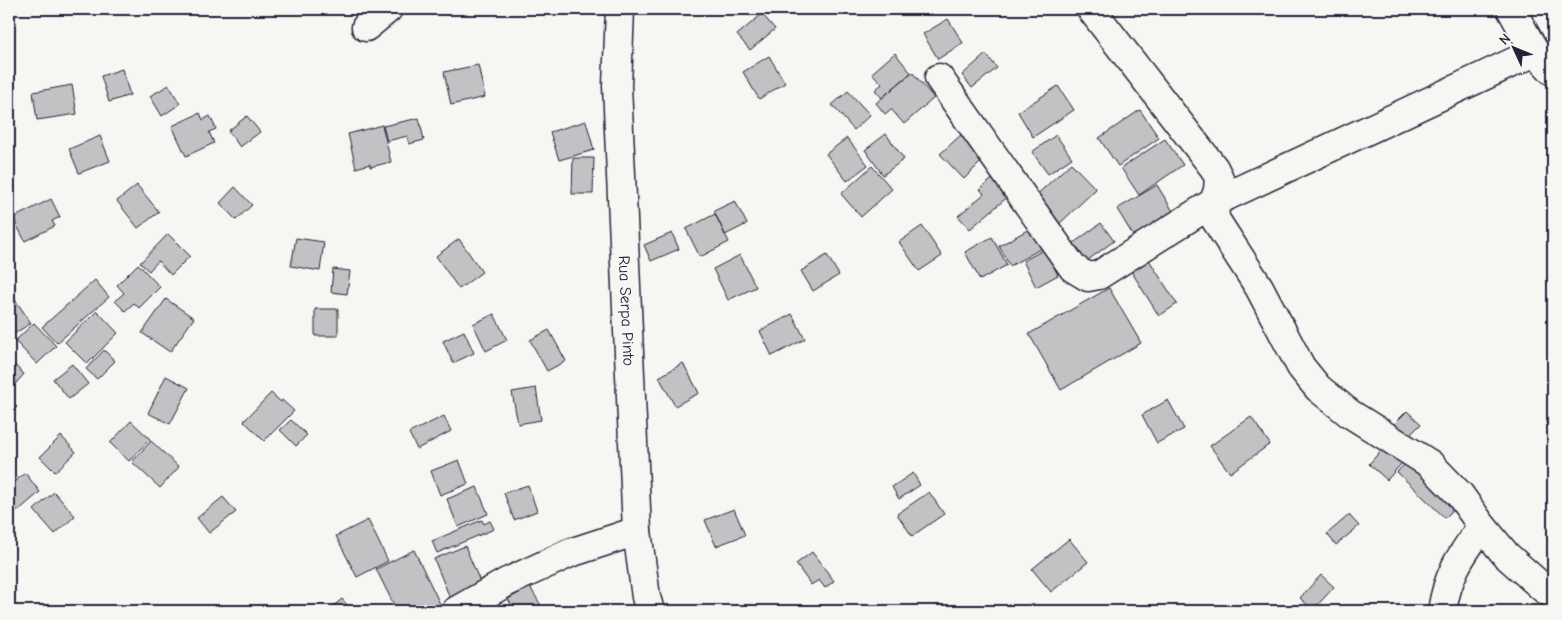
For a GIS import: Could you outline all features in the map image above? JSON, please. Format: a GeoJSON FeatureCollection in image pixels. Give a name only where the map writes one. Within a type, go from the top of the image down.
{"type":"FeatureCollection","features":[{"type":"Feature","properties":{"kind":"street"},"geometry":{"type":"LineString","coordinates":[[366,27],[388,9]]}},
{"type":"Feature","properties":{"kind":"street","name":"Rua Serpa Pinto"},"geometry":{"type":"LineString","coordinates":[[620,9],[617,86],[637,531],[646,597],[650,611]]}},
{"type":"Feature","properties":{"kind":"street"},"geometry":{"type":"LineString","coordinates":[[1091,9],[1214,168],[1219,178],[1214,202],[1215,219],[1259,287],[1301,367],[1312,381],[1349,414],[1430,464],[1460,495],[1506,555],[1553,595]]}},
{"type":"Feature","properties":{"kind":"street"},"geometry":{"type":"LineString","coordinates":[[939,78],[1073,268],[1088,277],[1099,275],[1214,202],[1544,62],[1511,9]]}},
{"type":"Feature","properties":{"kind":"street"},"geometry":{"type":"LineString","coordinates":[[1442,611],[1446,590],[1457,562],[1482,526]]}},
{"type":"Feature","properties":{"kind":"street"},"geometry":{"type":"LineString","coordinates":[[456,611],[506,582],[554,560],[637,531]]}},
{"type":"Feature","properties":{"kind":"building"},"geometry":{"type":"Polygon","coordinates":[[[762,14],[775,29],[750,50],[737,35],[762,14]]]}},
{"type":"Feature","properties":{"kind":"building"},"geometry":{"type":"Polygon","coordinates":[[[948,19],[963,43],[938,59],[923,34],[948,19]]]}},
{"type":"Feature","properties":{"kind":"building"},"geometry":{"type":"Polygon","coordinates":[[[895,53],[911,73],[882,98],[875,90],[882,84],[872,73],[895,53]]]}},
{"type":"Feature","properties":{"kind":"building"},"geometry":{"type":"Polygon","coordinates":[[[986,54],[997,68],[972,88],[962,75],[986,54]]]}},
{"type":"Feature","properties":{"kind":"building"},"geometry":{"type":"Polygon","coordinates":[[[769,56],[785,83],[759,99],[743,72],[769,56]]]}},
{"type":"Feature","properties":{"kind":"building"},"geometry":{"type":"Polygon","coordinates":[[[478,65],[485,97],[451,105],[444,72],[478,65]]]}},
{"type":"Feature","properties":{"kind":"building"},"geometry":{"type":"Polygon","coordinates":[[[122,69],[130,95],[109,102],[101,76],[122,69]]]}},
{"type":"Feature","properties":{"kind":"building"},"geometry":{"type":"Polygon","coordinates":[[[912,72],[934,98],[904,124],[891,109],[885,114],[876,103],[912,72]]]}},
{"type":"Feature","properties":{"kind":"building"},"geometry":{"type":"Polygon","coordinates":[[[72,85],[77,114],[37,120],[33,92],[72,85]]]}},
{"type":"Feature","properties":{"kind":"building"},"geometry":{"type":"Polygon","coordinates":[[[169,85],[180,104],[162,116],[150,96],[169,85]]]}},
{"type":"Feature","properties":{"kind":"building"},"geometry":{"type":"Polygon","coordinates":[[[1058,86],[1074,110],[1033,137],[1018,112],[1058,86]]]}},
{"type":"Feature","properties":{"kind":"building"},"geometry":{"type":"Polygon","coordinates":[[[848,91],[870,115],[854,130],[832,105],[848,91]]]}},
{"type":"Feature","properties":{"kind":"building"},"geometry":{"type":"Polygon","coordinates":[[[1140,110],[1159,138],[1118,166],[1099,138],[1140,110]]]}},
{"type":"Feature","properties":{"kind":"building"},"geometry":{"type":"Polygon","coordinates":[[[200,113],[203,120],[210,116],[216,129],[209,132],[214,143],[186,156],[172,126],[200,113]]]}},
{"type":"Feature","properties":{"kind":"building"},"geometry":{"type":"Polygon","coordinates":[[[247,116],[260,132],[240,147],[228,131],[247,116]]]}},
{"type":"Feature","properties":{"kind":"building"},"geometry":{"type":"Polygon","coordinates":[[[419,118],[424,140],[409,144],[407,136],[387,141],[383,126],[419,118]]]}},
{"type":"Feature","properties":{"kind":"building"},"geometry":{"type":"Polygon","coordinates":[[[586,121],[594,150],[559,160],[550,132],[586,121]]]}},
{"type":"Feature","properties":{"kind":"building"},"geometry":{"type":"Polygon","coordinates":[[[382,125],[391,162],[370,167],[370,164],[356,168],[348,134],[382,125]]]}},
{"type":"Feature","properties":{"kind":"building"},"geometry":{"type":"Polygon","coordinates":[[[963,133],[986,157],[964,179],[940,154],[963,133]]]}},
{"type":"Feature","properties":{"kind":"building"},"geometry":{"type":"Polygon","coordinates":[[[886,134],[904,159],[883,175],[865,150],[886,134]]]}},
{"type":"Feature","properties":{"kind":"building"},"geometry":{"type":"Polygon","coordinates":[[[1056,135],[1072,158],[1048,174],[1032,152],[1056,135]]]}},
{"type":"Feature","properties":{"kind":"building"},"geometry":{"type":"Polygon","coordinates":[[[100,136],[110,161],[79,173],[69,149],[100,136]]]}},
{"type":"Feature","properties":{"kind":"building"},"geometry":{"type":"Polygon","coordinates":[[[847,138],[868,165],[847,181],[826,154],[847,138]]]}},
{"type":"Feature","properties":{"kind":"building"},"geometry":{"type":"Polygon","coordinates":[[[1165,139],[1183,165],[1139,195],[1121,168],[1165,139]]]}},
{"type":"Feature","properties":{"kind":"building"},"geometry":{"type":"Polygon","coordinates":[[[573,158],[594,158],[593,194],[572,194],[573,158]]]}},
{"type":"Feature","properties":{"kind":"building"},"geometry":{"type":"Polygon","coordinates":[[[1071,163],[1096,189],[1056,227],[1031,200],[1071,163]]]}},
{"type":"Feature","properties":{"kind":"building"},"geometry":{"type":"Polygon","coordinates":[[[872,166],[892,189],[861,217],[841,194],[872,166]]]}},
{"type":"Feature","properties":{"kind":"building"},"geometry":{"type":"Polygon","coordinates":[[[996,176],[1011,194],[970,229],[958,216],[984,194],[980,189],[996,176]]]}},
{"type":"Feature","properties":{"kind":"building"},"geometry":{"type":"Polygon","coordinates":[[[137,185],[159,212],[138,228],[117,201],[137,185]]]}},
{"type":"Feature","properties":{"kind":"building"},"geometry":{"type":"Polygon","coordinates":[[[1157,185],[1174,213],[1134,237],[1117,209],[1157,185]]]}},
{"type":"Feature","properties":{"kind":"building"},"geometry":{"type":"Polygon","coordinates":[[[235,187],[252,205],[236,220],[220,203],[235,187]]]}},
{"type":"Feature","properties":{"kind":"building"},"geometry":{"type":"Polygon","coordinates":[[[51,199],[60,217],[52,221],[55,226],[25,241],[13,218],[51,199]]]}},
{"type":"Feature","properties":{"kind":"building"},"geometry":{"type":"Polygon","coordinates":[[[735,201],[747,224],[725,235],[714,211],[735,201]]]}},
{"type":"Feature","properties":{"kind":"building"},"geometry":{"type":"Polygon","coordinates":[[[715,214],[729,242],[700,257],[686,229],[715,214]]]}},
{"type":"Feature","properties":{"kind":"building"},"geometry":{"type":"Polygon","coordinates":[[[1101,223],[1114,241],[1081,265],[1068,247],[1101,223]]]}},
{"type":"Feature","properties":{"kind":"building"},"geometry":{"type":"Polygon","coordinates":[[[1038,224],[1049,244],[1010,266],[999,246],[1038,224]]]}},
{"type":"Feature","properties":{"kind":"building"},"geometry":{"type":"Polygon","coordinates":[[[922,226],[942,256],[919,271],[899,242],[922,226]]]}},
{"type":"Feature","properties":{"kind":"building"},"geometry":{"type":"Polygon","coordinates":[[[672,233],[679,249],[651,261],[644,245],[672,233]]]}},
{"type":"Feature","properties":{"kind":"building"},"geometry":{"type":"Polygon","coordinates":[[[168,234],[190,256],[171,275],[158,261],[149,271],[140,263],[168,234]]]}},
{"type":"Feature","properties":{"kind":"building"},"geometry":{"type":"Polygon","coordinates":[[[992,237],[1007,265],[980,280],[965,252],[992,237]]]}},
{"type":"Feature","properties":{"kind":"building"},"geometry":{"type":"Polygon","coordinates":[[[296,238],[324,242],[320,271],[291,266],[296,238]]]}},
{"type":"Feature","properties":{"kind":"building"},"geometry":{"type":"Polygon","coordinates":[[[459,239],[482,272],[459,289],[436,256],[459,239]]]}},
{"type":"Feature","properties":{"kind":"building"},"geometry":{"type":"Polygon","coordinates":[[[1045,249],[1058,275],[1036,287],[1023,261],[1045,249]]]}},
{"type":"Feature","properties":{"kind":"building"},"geometry":{"type":"Polygon","coordinates":[[[740,255],[756,287],[728,300],[713,269],[740,255]]]}},
{"type":"Feature","properties":{"kind":"building"},"geometry":{"type":"Polygon","coordinates":[[[827,255],[839,275],[813,291],[801,271],[827,255]]]}},
{"type":"Feature","properties":{"kind":"building"},"geometry":{"type":"Polygon","coordinates":[[[1149,260],[1177,304],[1159,316],[1131,271],[1149,260]]]}},
{"type":"Feature","properties":{"kind":"building"},"geometry":{"type":"Polygon","coordinates":[[[138,264],[160,287],[139,308],[134,303],[125,311],[115,301],[124,293],[117,285],[138,264]]]}},
{"type":"Feature","properties":{"kind":"building"},"geometry":{"type":"Polygon","coordinates":[[[333,269],[350,271],[347,294],[331,292],[333,269]]]}},
{"type":"Feature","properties":{"kind":"building"},"geometry":{"type":"Polygon","coordinates":[[[95,280],[109,297],[57,343],[42,327],[95,280]]]}},
{"type":"Feature","properties":{"kind":"building"},"geometry":{"type":"Polygon","coordinates":[[[1109,288],[1141,343],[1061,390],[1029,334],[1109,288]]]}},
{"type":"Feature","properties":{"kind":"building"},"geometry":{"type":"Polygon","coordinates":[[[14,298],[31,323],[14,334],[9,327],[9,302],[14,298]]]}},
{"type":"Feature","properties":{"kind":"building"},"geometry":{"type":"Polygon","coordinates":[[[166,299],[194,318],[170,352],[142,333],[166,299]]]}},
{"type":"Feature","properties":{"kind":"building"},"geometry":{"type":"Polygon","coordinates":[[[315,309],[338,309],[338,336],[315,336],[315,309]]]}},
{"type":"Feature","properties":{"kind":"building"},"geometry":{"type":"Polygon","coordinates":[[[97,311],[118,333],[87,364],[65,342],[97,311]]]}},
{"type":"Feature","properties":{"kind":"building"},"geometry":{"type":"Polygon","coordinates":[[[494,314],[507,340],[486,351],[473,324],[494,314]]]}},
{"type":"Feature","properties":{"kind":"building"},"geometry":{"type":"Polygon","coordinates":[[[792,314],[805,339],[772,356],[760,331],[792,314]]]}},
{"type":"Feature","properties":{"kind":"building"},"geometry":{"type":"Polygon","coordinates":[[[34,323],[56,346],[37,364],[15,341],[34,323]]]}},
{"type":"Feature","properties":{"kind":"building"},"geometry":{"type":"Polygon","coordinates":[[[549,330],[566,361],[547,371],[530,340],[549,330]]]}},
{"type":"Feature","properties":{"kind":"building"},"geometry":{"type":"Polygon","coordinates":[[[464,331],[474,353],[453,363],[443,341],[464,331]]]}},
{"type":"Feature","properties":{"kind":"building"},"geometry":{"type":"Polygon","coordinates":[[[104,350],[115,361],[97,379],[86,369],[104,350]]]}},
{"type":"Feature","properties":{"kind":"building"},"geometry":{"type":"Polygon","coordinates":[[[9,360],[24,374],[9,391],[9,360]]]}},
{"type":"Feature","properties":{"kind":"building"},"geometry":{"type":"Polygon","coordinates":[[[683,363],[699,393],[675,406],[659,377],[683,363]]]}},
{"type":"Feature","properties":{"kind":"building"},"geometry":{"type":"Polygon","coordinates":[[[72,364],[88,384],[69,399],[53,379],[72,364]]]}},
{"type":"Feature","properties":{"kind":"building"},"geometry":{"type":"Polygon","coordinates":[[[166,376],[189,388],[170,424],[148,413],[166,376]]]}},
{"type":"Feature","properties":{"kind":"building"},"geometry":{"type":"Polygon","coordinates":[[[536,388],[541,420],[518,424],[512,392],[536,388]]]}},
{"type":"Feature","properties":{"kind":"building"},"geometry":{"type":"Polygon","coordinates":[[[271,393],[294,411],[264,441],[244,421],[271,393]]]}},
{"type":"Feature","properties":{"kind":"building"},"geometry":{"type":"Polygon","coordinates":[[[9,398],[17,407],[9,415],[9,398]]]}},
{"type":"Feature","properties":{"kind":"building"},"geometry":{"type":"Polygon","coordinates":[[[1168,400],[1184,429],[1157,443],[1142,415],[1168,400]]]}},
{"type":"Feature","properties":{"kind":"building"},"geometry":{"type":"Polygon","coordinates":[[[1407,411],[1421,424],[1407,438],[1393,425],[1407,411]]]}},
{"type":"Feature","properties":{"kind":"building"},"geometry":{"type":"Polygon","coordinates":[[[444,416],[451,431],[417,449],[409,433],[444,416]]]}},
{"type":"Feature","properties":{"kind":"building"},"geometry":{"type":"Polygon","coordinates":[[[1251,417],[1270,444],[1230,473],[1210,446],[1251,417]]]}},
{"type":"Feature","properties":{"kind":"building"},"geometry":{"type":"Polygon","coordinates":[[[291,420],[307,435],[296,446],[280,430],[291,420]]]}},
{"type":"Feature","properties":{"kind":"building"},"geometry":{"type":"Polygon","coordinates":[[[131,421],[150,439],[129,461],[110,443],[131,421]]]}},
{"type":"Feature","properties":{"kind":"building"},"geometry":{"type":"Polygon","coordinates":[[[61,436],[76,452],[55,472],[40,457],[61,436]]]}},
{"type":"Feature","properties":{"kind":"building"},"geometry":{"type":"Polygon","coordinates":[[[151,441],[179,467],[160,488],[132,462],[151,441]]]}},
{"type":"Feature","properties":{"kind":"building"},"geometry":{"type":"Polygon","coordinates":[[[1384,447],[1402,463],[1387,480],[1369,464],[1384,447]]]}},
{"type":"Feature","properties":{"kind":"building"},"geometry":{"type":"Polygon","coordinates":[[[1413,456],[1461,502],[1445,518],[1397,472],[1413,456]]]}},
{"type":"Feature","properties":{"kind":"building"},"geometry":{"type":"Polygon","coordinates":[[[459,460],[468,484],[440,495],[431,471],[459,460]]]}},
{"type":"Feature","properties":{"kind":"building"},"geometry":{"type":"Polygon","coordinates":[[[25,473],[40,492],[18,511],[9,499],[9,486],[25,473]]]}},
{"type":"Feature","properties":{"kind":"building"},"geometry":{"type":"Polygon","coordinates":[[[913,473],[920,485],[899,499],[892,487],[913,473]]]}},
{"type":"Feature","properties":{"kind":"building"},"geometry":{"type":"Polygon","coordinates":[[[528,485],[537,511],[514,520],[504,493],[528,485]]]}},
{"type":"Feature","properties":{"kind":"building"},"geometry":{"type":"Polygon","coordinates":[[[477,487],[488,514],[458,527],[447,499],[477,487]]]}},
{"type":"Feature","properties":{"kind":"building"},"geometry":{"type":"Polygon","coordinates":[[[54,492],[75,516],[55,534],[34,510],[54,492]]]}},
{"type":"Feature","properties":{"kind":"building"},"geometry":{"type":"Polygon","coordinates":[[[929,492],[944,514],[912,536],[897,514],[929,492]]]}},
{"type":"Feature","properties":{"kind":"building"},"geometry":{"type":"Polygon","coordinates":[[[223,497],[236,512],[209,533],[197,518],[223,497]]]}},
{"type":"Feature","properties":{"kind":"building"},"geometry":{"type":"Polygon","coordinates":[[[734,509],[745,535],[716,546],[705,520],[734,509]]]}},
{"type":"Feature","properties":{"kind":"building"},"geometry":{"type":"Polygon","coordinates":[[[1349,515],[1359,526],[1336,545],[1327,534],[1349,515]]]}},
{"type":"Feature","properties":{"kind":"building"},"geometry":{"type":"Polygon","coordinates":[[[368,520],[388,561],[357,577],[336,536],[368,520]]]}},
{"type":"Feature","properties":{"kind":"building"},"geometry":{"type":"Polygon","coordinates":[[[482,520],[484,524],[490,521],[494,529],[437,553],[432,541],[482,520]]]}},
{"type":"Feature","properties":{"kind":"building"},"geometry":{"type":"Polygon","coordinates":[[[1069,539],[1088,562],[1051,592],[1032,569],[1069,539]]]}},
{"type":"Feature","properties":{"kind":"building"},"geometry":{"type":"Polygon","coordinates":[[[465,546],[481,584],[450,598],[434,559],[465,546]]]}},
{"type":"Feature","properties":{"kind":"building"},"geometry":{"type":"Polygon","coordinates":[[[414,550],[442,608],[436,611],[397,611],[376,569],[414,550]]]}},
{"type":"Feature","properties":{"kind":"building"},"geometry":{"type":"Polygon","coordinates":[[[812,552],[834,581],[825,588],[819,580],[811,585],[796,564],[812,552]]]}},
{"type":"Feature","properties":{"kind":"building"},"geometry":{"type":"Polygon","coordinates":[[[1321,575],[1334,587],[1313,610],[1300,598],[1321,575]]]}},
{"type":"Feature","properties":{"kind":"building"},"geometry":{"type":"Polygon","coordinates":[[[530,587],[543,609],[538,611],[515,611],[508,599],[530,587]]]}},
{"type":"Feature","properties":{"kind":"building"},"geometry":{"type":"Polygon","coordinates":[[[342,599],[352,611],[327,611],[342,599]]]}}]}
